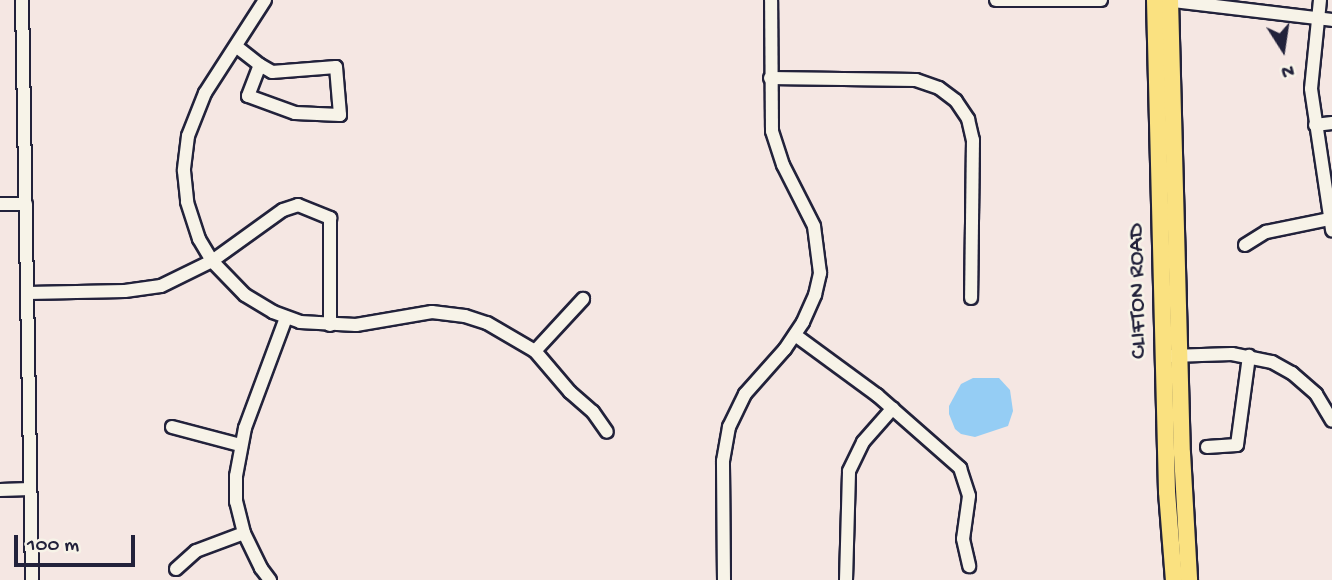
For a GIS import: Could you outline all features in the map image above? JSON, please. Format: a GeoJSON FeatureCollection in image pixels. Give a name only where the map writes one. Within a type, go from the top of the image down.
{"type":"FeatureCollection","features":[{"type":"Feature","properties":{"kind":"main road","name":"CLIFTON ROAD"},"geometry":{"type":"LineString","coordinates":[[1155,0],[1172,356],[1189,580]]}},
{"type":"Feature","properties":{"kind":"main road","name":"CLIFTON ROAD"},"geometry":{"type":"LineString","coordinates":[[1170,0],[1174,580]]}},
{"type":"Feature","properties":{"kind":"street"},"geometry":{"type":"LineString","coordinates":[[22,0],[32,580]]}},
{"type":"Feature","properties":{"kind":"street"},"geometry":{"type":"LineString","coordinates":[[265,0],[205,93],[191,124],[185,154],[184,186],[189,210],[212,261],[245,295],[286,318],[330,325],[356,325],[417,313],[448,313],[495,327],[534,351],[570,392],[593,412],[607,432]]}},
{"type":"Feature","properties":{"kind":"street"},"geometry":{"type":"LineString","coordinates":[[724,580],[723,461],[729,427],[745,394],[795,335],[812,304],[820,263],[814,226],[775,144],[770,117],[771,0]]}},
{"type":"Feature","properties":{"kind":"street"},"geometry":{"type":"LineString","coordinates":[[996,0],[1101,0]]}},
{"type":"Feature","properties":{"kind":"street"},"geometry":{"type":"LineString","coordinates":[[1165,0],[1332,20]]}},
{"type":"Feature","properties":{"kind":"street"},"geometry":{"type":"LineString","coordinates":[[1245,245],[1266,232],[1331,225],[1311,89],[1320,0]]}},
{"type":"Feature","properties":{"kind":"street"},"geometry":{"type":"LineString","coordinates":[[237,47],[272,72],[337,67],[340,115],[295,113],[248,96],[260,65]]}},
{"type":"Feature","properties":{"kind":"street"},"geometry":{"type":"LineString","coordinates":[[770,78],[916,80],[939,88],[956,101],[968,119],[973,140],[971,298]]}},
{"type":"Feature","properties":{"kind":"street"},"geometry":{"type":"LineString","coordinates":[[1315,125],[1332,123]]}},
{"type":"Feature","properties":{"kind":"street"},"geometry":{"type":"LineString","coordinates":[[0,204],[26,204]]}},
{"type":"Feature","properties":{"kind":"street"},"geometry":{"type":"LineString","coordinates":[[27,293],[145,289],[175,281],[212,261],[290,206],[306,207],[330,218],[330,325]]}},
{"type":"Feature","properties":{"kind":"street"},"geometry":{"type":"LineString","coordinates":[[534,351],[583,299]]}},
{"type":"Feature","properties":{"kind":"street"},"geometry":{"type":"LineString","coordinates":[[270,580],[244,533],[236,490],[240,445],[286,318]]}},
{"type":"Feature","properties":{"kind":"street"},"geometry":{"type":"LineString","coordinates":[[795,335],[893,408],[954,460],[965,479],[969,508],[963,539],[969,566]]}},
{"type":"Feature","properties":{"kind":"street"},"geometry":{"type":"LineString","coordinates":[[1172,356],[1249,356],[1272,362],[1292,373],[1316,394],[1332,421]]}},
{"type":"Feature","properties":{"kind":"street"},"geometry":{"type":"LineString","coordinates":[[1207,447],[1237,445],[1249,356]]}},
{"type":"Feature","properties":{"kind":"street"},"geometry":{"type":"LineString","coordinates":[[846,580],[849,471],[863,442],[893,408]]}},
{"type":"Feature","properties":{"kind":"street"},"geometry":{"type":"LineString","coordinates":[[172,427],[240,445]]}},
{"type":"Feature","properties":{"kind":"street"},"geometry":{"type":"LineString","coordinates":[[0,489],[30,489]]}},
{"type":"Feature","properties":{"kind":"street"},"geometry":{"type":"LineString","coordinates":[[176,569],[196,551],[244,533]]}},
{"type":"Feature","properties":{"kind":"water"},"geometry":{"type":"Polygon","coordinates":[[[973,378],[999,378],[1010,390],[1013,411],[1008,426],[975,437],[961,434],[955,429],[949,406],[961,384],[973,378]]]}}]}
